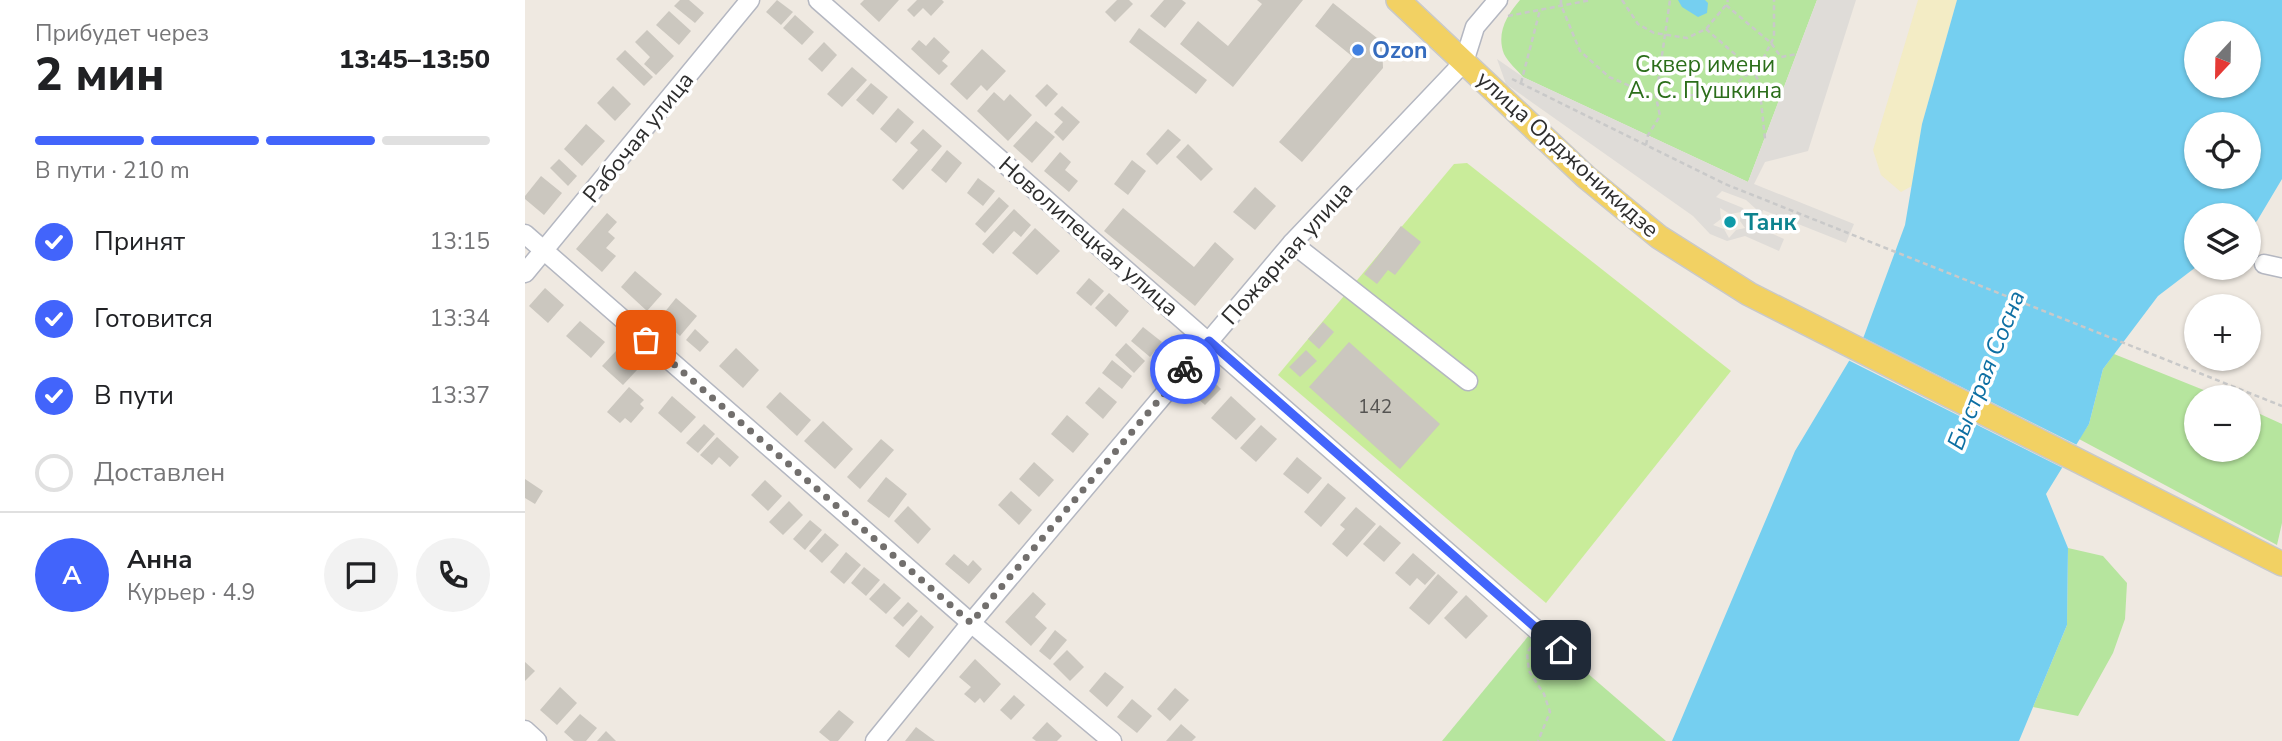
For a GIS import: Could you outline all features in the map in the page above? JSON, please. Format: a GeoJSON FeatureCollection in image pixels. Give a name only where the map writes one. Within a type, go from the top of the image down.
{"type":"FeatureCollection","features":[{"type":"Feature","properties":{"kind":"main road","name":"улица Орджоникидзе"},"geometry":{"type":"LineString","coordinates":[[1398,0],[1597,186],[1659,237],[1749,294],[2273,559]]}},
{"type":"Feature","properties":{"kind":"street","name":"Рабочая улица"},"geometry":{"type":"LineString","coordinates":[[525,272],[750,0]]}},
{"type":"Feature","properties":{"kind":"street","name":"Новолипецкая улица"},"geometry":{"type":"LineString","coordinates":[[818,0],[1580,668]]}},
{"type":"Feature","properties":{"kind":"street"},"geometry":{"type":"LineString","coordinates":[[1464,62],[1475,27],[1499,0]]}},
{"type":"Feature","properties":{"kind":"street","name":"Пожарная улица"},"geometry":{"type":"LineString","coordinates":[[875,741],[1291,243],[1464,62]]}},
{"type":"Feature","properties":{"kind":"street"},"geometry":{"type":"LineString","coordinates":[[525,234],[971,623],[1112,741]]}},
{"type":"Feature","properties":{"kind":"street"},"geometry":{"type":"LineString","coordinates":[[1291,243],[1468,380]]}},
{"type":"Feature","properties":{"kind":"street"},"geometry":{"type":"LineString","coordinates":[[525,730],[537,741]]}},
{"type":"Feature","properties":{"kind":"path"},"geometry":{"type":"LineString","coordinates":[[1561,0],[1580,51],[1609,77],[1656,97],[1693,96],[1734,85],[1753,70],[1763,59],[1774,37],[1774,0]]}},
{"type":"Feature","properties":{"kind":"path"},"geometry":{"type":"LineString","coordinates":[[1508,16],[1591,0]]}},
{"type":"Feature","properties":{"kind":"path"},"geometry":{"type":"LineString","coordinates":[[1622,0],[1638,24],[1654,33],[1687,38],[1706,29],[1728,0]]}},
{"type":"Feature","properties":{"kind":"path"},"geometry":{"type":"LineString","coordinates":[[1646,145],[1648,135],[1660,116],[1656,97],[1670,0]]}},
{"type":"Feature","properties":{"kind":"path"},"geometry":{"type":"LineString","coordinates":[[1726,5],[1771,43],[1781,57],[1797,54]]}},
{"type":"Feature","properties":{"kind":"path"},"geometry":{"type":"LineString","coordinates":[[1521,83],[1540,10]]}},
{"type":"Feature","properties":{"kind":"path"},"geometry":{"type":"LineString","coordinates":[[1706,29],[1753,70],[1759,82],[1765,139]]}},
{"type":"Feature","properties":{"kind":"path"},"geometry":{"type":"LineString","coordinates":[[1511,78],[1725,184],[2282,406]]}},
{"type":"Feature","properties":{"kind":"path"},"geometry":{"type":"LineString","coordinates":[[1538,741],[1550,712],[1544,694],[1529,671],[1527,653],[1542,633]]}},
{"type":"Feature","properties":{"kind":"green space","name":"Сквер имени А. С. Пушкина"},"geometry":{"type":"Polygon","coordinates":[[[1520,0],[1817,0],[1748,182],[1523,77],[1504,54],[1501,39],[1507,18],[1520,0]]]}},
{"type":"Feature","properties":{"kind":"green space"},"geometry":{"type":"Polygon","coordinates":[[[1467,163],[1731,371],[1546,603],[1278,375],[1454,164],[1467,163]]]}},
{"type":"Feature","properties":{"kind":"green space"},"geometry":{"type":"Polygon","coordinates":[[[2114,354],[2191,385],[2184,385],[2184,462],[2261,462],[2261,414],[2282,424],[2282,523],[2277,545],[2079,439],[2089,424],[2103,369],[2114,354]]]}},
{"type":"Feature","properties":{"kind":"green space"},"geometry":{"type":"Polygon","coordinates":[[[2068,548],[2103,556],[2127,583],[2125,619],[2113,653],[2078,716],[2033,707],[2067,625],[2068,548]]]}},
{"type":"Feature","properties":{"kind":"green space"},"geometry":{"type":"Polygon","coordinates":[[[1535,628],[1666,741],[1442,741],[1535,628]]]}},
{"type":"Feature","properties":{"kind":"sand"},"geometry":{"type":"Polygon","coordinates":[[[1918,0],[1957,0],[1922,124],[1912,186],[1901,192],[1881,175],[1873,150],[1918,0]]]}},
{"type":"Feature","properties":{"kind":"shaded area"},"geometry":{"type":"Polygon","coordinates":[[[1817,0],[1856,0],[1808,151],[1765,162],[1754,184],[1854,224],[1846,243],[1763,210],[1758,227],[1784,239],[1779,251],[1745,236],[1727,241],[1710,234],[1693,216],[1506,84],[1497,59],[1523,77],[1748,182],[1817,0]],[[1722,191],[1716,197],[1743,208],[1751,223],[1756,209],[1746,200],[1722,191]],[[1720,208],[1721,219],[1713,225],[1724,229],[1729,238],[1736,230],[1745,228],[1740,221],[1741,212],[1730,214],[1720,208]]]}},
{"type":"Feature","properties":{"kind":"water"},"geometry":{"type":"Polygon","coordinates":[[[1678,0],[1705,0],[1708,3],[1707,13],[1698,17],[1682,7],[1678,0]]]}},
{"type":"Feature","properties":{"kind":"water","name":"Быстрая Сосна"},"geometry":{"type":"Polygon","coordinates":[[[1957,0],[2282,0],[2282,179],[2261,214],[2261,203],[2184,203],[2184,276],[2158,296],[2103,369],[2089,424],[2046,494],[2068,548],[2067,625],[2019,741],[1672,741],[1795,451],[1864,336],[1905,225],[1922,124],[1957,0]]]}},
{"type":"Feature","properties":{"kind":"pier"},"geometry":{"type":"Polygon","coordinates":[[[1860,336],[2079,446],[2065,469],[1846,359],[1860,336]]]}},
{"type":"Feature","properties":{"kind":"building"},"geometry":{"type":"Polygon","coordinates":[[[680,0],[689,0],[704,13],[695,23],[674,6],[680,0]]]}},
{"type":"Feature","properties":{"kind":"building"},"geometry":{"type":"Polygon","coordinates":[[[777,0],[793,12],[781,25],[766,12],[777,0]]]}},
{"type":"Feature","properties":{"kind":"building"},"geometry":{"type":"Polygon","coordinates":[[[864,0],[899,0],[879,22],[860,4],[864,0]]]}},
{"type":"Feature","properties":{"kind":"building"},"geometry":{"type":"Polygon","coordinates":[[[917,0],[944,2],[931,16],[923,8],[914,17],[907,10],[917,0]]]}},
{"type":"Feature","properties":{"kind":"building"},"geometry":{"type":"Polygon","coordinates":[[[1117,0],[1129,0],[1133,4],[1115,22],[1105,12],[1117,0]]]}},
{"type":"Feature","properties":{"kind":"building"},"geometry":{"type":"Polygon","coordinates":[[[1164,0],[1182,0],[1186,3],[1165,28],[1150,16],[1164,0]]]}},
{"type":"Feature","properties":{"kind":"building"},"geometry":{"type":"Polygon","coordinates":[[[1257,0],[1303,0],[1233,87],[1180,44],[1198,21],[1228,46],[1262,4],[1257,0]]]}},
{"type":"Feature","properties":{"kind":"building"},"geometry":{"type":"Polygon","coordinates":[[[1333,3],[1382,42],[1383,68],[1302,162],[1279,142],[1353,57],[1315,26],[1333,3]]]}},
{"type":"Feature","properties":{"kind":"building"},"geometry":{"type":"Polygon","coordinates":[[[669,11],[691,31],[679,45],[656,25],[669,11]]]}},
{"type":"Feature","properties":{"kind":"building"},"geometry":{"type":"Polygon","coordinates":[[[795,15],[814,32],[802,45],[783,28],[795,15]]]}},
{"type":"Feature","properties":{"kind":"building"},"geometry":{"type":"Polygon","coordinates":[[[1139,28],[1207,80],[1196,94],[1129,42],[1139,28]]]}},
{"type":"Feature","properties":{"kind":"building"},"geometry":{"type":"Polygon","coordinates":[[[647,30],[674,56],[656,75],[644,64],[650,57],[635,42],[647,30]]]}},
{"type":"Feature","properties":{"kind":"building"},"geometry":{"type":"Polygon","coordinates":[[[934,37],[950,52],[942,61],[948,66],[939,75],[911,49],[919,40],[926,46],[934,37]]]}},
{"type":"Feature","properties":{"kind":"building"},"geometry":{"type":"Polygon","coordinates":[[[824,42],[837,55],[822,72],[808,59],[824,42]]]}},
{"type":"Feature","properties":{"kind":"building"},"geometry":{"type":"Polygon","coordinates":[[[982,49],[1006,71],[987,91],[981,85],[967,100],[950,84],[982,49]]]}},
{"type":"Feature","properties":{"kind":"building"},"geometry":{"type":"Polygon","coordinates":[[[625,50],[653,77],[644,86],[616,59],[625,50]]]}},
{"type":"Feature","properties":{"kind":"building"},"geometry":{"type":"Polygon","coordinates":[[[852,67],[867,80],[842,107],[827,94],[852,67]]]}},
{"type":"Feature","properties":{"kind":"building"},"geometry":{"type":"Polygon","coordinates":[[[871,83],[888,97],[873,115],[856,100],[871,83]]]}},
{"type":"Feature","properties":{"kind":"building"},"geometry":{"type":"Polygon","coordinates":[[[1047,84],[1058,94],[1046,107],[1035,96],[1047,84]]]}},
{"type":"Feature","properties":{"kind":"building"},"geometry":{"type":"Polygon","coordinates":[[[613,86],[631,104],[615,121],[597,103],[613,86]]]}},
{"type":"Feature","properties":{"kind":"building"},"geometry":{"type":"Polygon","coordinates":[[[994,92],[1004,101],[1010,94],[1032,115],[1008,141],[977,111],[994,92]]]}},
{"type":"Feature","properties":{"kind":"building"},"geometry":{"type":"Polygon","coordinates":[[[1062,106],[1080,122],[1063,141],[1054,132],[1063,122],[1054,114],[1062,106]]]}},
{"type":"Feature","properties":{"kind":"building"},"geometry":{"type":"Polygon","coordinates":[[[898,108],[914,122],[896,143],[880,129],[898,108]]]}},
{"type":"Feature","properties":{"kind":"building"},"geometry":{"type":"Polygon","coordinates":[[[1036,121],[1055,137],[1032,163],[1013,146],[1036,121]]]}},
{"type":"Feature","properties":{"kind":"building"},"geometry":{"type":"Polygon","coordinates":[[[586,124],[605,141],[582,166],[564,149],[586,124]]]}},
{"type":"Feature","properties":{"kind":"building"},"geometry":{"type":"Polygon","coordinates":[[[923,129],[942,146],[903,190],[892,180],[918,150],[910,143],[923,129]]]}},
{"type":"Feature","properties":{"kind":"building"},"geometry":{"type":"Polygon","coordinates":[[[1168,129],[1181,140],[1157,165],[1146,154],[1168,129]]]}},
{"type":"Feature","properties":{"kind":"building"},"geometry":{"type":"Polygon","coordinates":[[[1188,144],[1213,169],[1201,181],[1176,157],[1188,144]]]}},
{"type":"Feature","properties":{"kind":"building"},"geometry":{"type":"Polygon","coordinates":[[[947,150],[962,163],[946,183],[931,170],[947,150]]]}},
{"type":"Feature","properties":{"kind":"building"},"geometry":{"type":"Polygon","coordinates":[[[1060,152],[1071,162],[1065,170],[1078,181],[1069,192],[1044,171],[1060,152]]]}},
{"type":"Feature","properties":{"kind":"building"},"geometry":{"type":"Polygon","coordinates":[[[559,159],[577,176],[568,186],[550,168],[559,159]]]}},
{"type":"Feature","properties":{"kind":"building"},"geometry":{"type":"Polygon","coordinates":[[[1132,160],[1146,171],[1128,195],[1114,184],[1132,160]]]}},
{"type":"Feature","properties":{"kind":"building"},"geometry":{"type":"Polygon","coordinates":[[[541,176],[562,193],[544,215],[525,199],[541,176]]]}},
{"type":"Feature","properties":{"kind":"building"},"geometry":{"type":"Polygon","coordinates":[[[978,178],[995,191],[983,206],[967,193],[978,178]]]}},
{"type":"Feature","properties":{"kind":"building"},"geometry":{"type":"Polygon","coordinates":[[[1255,187],[1276,206],[1255,230],[1233,212],[1255,187]]]}},
{"type":"Feature","properties":{"kind":"building"},"geometry":{"type":"Polygon","coordinates":[[[999,197],[1009,206],[985,233],[975,224],[999,197]]]}},
{"type":"Feature","properties":{"kind":"building"},"geometry":{"type":"Polygon","coordinates":[[[1123,208],[1194,267],[1215,242],[1234,259],[1195,306],[1104,231],[1123,208]]]}},
{"type":"Feature","properties":{"kind":"building"},"geometry":{"type":"Polygon","coordinates":[[[1014,209],[1031,225],[1021,237],[1014,231],[993,254],[982,244],[1014,209]]]}},
{"type":"Feature","properties":{"kind":"building"},"geometry":{"type":"Polygon","coordinates":[[[607,213],[617,222],[608,232],[615,238],[606,248],[616,256],[602,272],[576,249],[607,213]]]}},
{"type":"Feature","properties":{"kind":"building"},"geometry":{"type":"Polygon","coordinates":[[[1401,226],[1421,242],[1395,275],[1388,270],[1377,284],[1364,274],[1401,226]]]}},
{"type":"Feature","properties":{"kind":"building"},"geometry":{"type":"Polygon","coordinates":[[[1035,228],[1060,251],[1037,275],[1012,253],[1035,228]]]}},
{"type":"Feature","properties":{"kind":"building"},"geometry":{"type":"Polygon","coordinates":[[[635,271],[662,294],[647,311],[621,287],[635,271]]]}},
{"type":"Feature","properties":{"kind":"building"},"geometry":{"type":"Polygon","coordinates":[[[1089,278],[1104,291],[1091,306],[1076,293],[1089,278]]]}},
{"type":"Feature","properties":{"kind":"building"},"geometry":{"type":"Polygon","coordinates":[[[545,288],[564,305],[548,323],[529,306],[545,288]]]}},
{"type":"Feature","properties":{"kind":"building"},"geometry":{"type":"Polygon","coordinates":[[[1109,293],[1129,311],[1116,327],[1095,308],[1109,293]]]}},
{"type":"Feature","properties":{"kind":"building"},"geometry":{"type":"Polygon","coordinates":[[[676,298],[697,316],[680,336],[660,318],[676,298]]]}},
{"type":"Feature","properties":{"kind":"building"},"geometry":{"type":"Polygon","coordinates":[[[580,321],[605,342],[591,358],[566,336],[580,321]]]}},
{"type":"Feature","properties":{"kind":"building"},"geometry":{"type":"Polygon","coordinates":[[[1323,322],[1334,332],[1319,349],[1308,339],[1323,322]]]}},
{"type":"Feature","properties":{"kind":"building"},"geometry":{"type":"Polygon","coordinates":[[[1143,327],[1162,342],[1150,357],[1131,341],[1143,327]]]}},
{"type":"Feature","properties":{"kind":"building"},"geometry":{"type":"Polygon","coordinates":[[[695,329],[709,342],[700,352],[686,340],[695,329]]]}},
{"type":"Feature","properties":{"kind":"building"},"geometry":{"type":"Polygon","coordinates":[[[1349,342],[1440,424],[1400,469],[1309,387],[1349,342]]]}},
{"type":"Feature","properties":{"kind":"building"},"geometry":{"type":"Polygon","coordinates":[[[1126,343],[1145,361],[1134,373],[1115,355],[1126,343]]]}},
{"type":"Feature","properties":{"kind":"building"},"geometry":{"type":"Polygon","coordinates":[[[736,348],[759,370],[743,388],[719,366],[736,348]]]}},
{"type":"Feature","properties":{"kind":"building"},"geometry":{"type":"Polygon","coordinates":[[[1306,350],[1317,361],[1300,377],[1289,367],[1306,350]]]}},
{"type":"Feature","properties":{"kind":"building"},"geometry":{"type":"Polygon","coordinates":[[[616,351],[637,370],[623,385],[602,366],[616,351]]]}},
{"type":"Feature","properties":{"kind":"building"},"geometry":{"type":"Polygon","coordinates":[[[1112,360],[1132,376],[1122,389],[1102,373],[1112,360]]]}},
{"type":"Feature","properties":{"kind":"building"},"geometry":{"type":"Polygon","coordinates":[[[1203,371],[1221,389],[1205,405],[1197,398],[1191,404],[1181,394],[1203,371]]]}},
{"type":"Feature","properties":{"kind":"building"},"geometry":{"type":"Polygon","coordinates":[[[629,387],[644,400],[640,404],[644,408],[631,423],[625,418],[620,423],[607,412],[629,387]]]}},
{"type":"Feature","properties":{"kind":"building"},"geometry":{"type":"Polygon","coordinates":[[[1099,387],[1117,402],[1103,419],[1085,403],[1099,387]]]}},
{"type":"Feature","properties":{"kind":"building"},"geometry":{"type":"Polygon","coordinates":[[[780,392],[811,420],[797,436],[766,407],[780,392]]]}},
{"type":"Feature","properties":{"kind":"building"},"geometry":{"type":"Polygon","coordinates":[[[672,396],[696,417],[681,433],[658,413],[672,396]]]}},
{"type":"Feature","properties":{"kind":"building"},"geometry":{"type":"Polygon","coordinates":[[[1231,396],[1256,419],[1236,440],[1211,418],[1231,396]]]}},
{"type":"Feature","properties":{"kind":"building"},"geometry":{"type":"Polygon","coordinates":[[[1067,415],[1089,434],[1073,453],[1051,434],[1067,415]]]}},
{"type":"Feature","properties":{"kind":"building"},"geometry":{"type":"Polygon","coordinates":[[[823,421],[853,449],[835,469],[804,441],[823,421]]]}},
{"type":"Feature","properties":{"kind":"building"},"geometry":{"type":"Polygon","coordinates":[[[704,424],[715,434],[698,453],[686,443],[704,424]]]}},
{"type":"Feature","properties":{"kind":"building"},"geometry":{"type":"Polygon","coordinates":[[[1261,425],[1277,439],[1256,462],[1240,448],[1261,425]]]}},
{"type":"Feature","properties":{"kind":"building"},"geometry":{"type":"Polygon","coordinates":[[[717,437],[739,457],[730,467],[719,457],[712,465],[700,455],[717,437]]]}},
{"type":"Feature","properties":{"kind":"building"},"geometry":{"type":"Polygon","coordinates":[[[881,439],[894,450],[860,489],[847,477],[881,439]]]}},
{"type":"Feature","properties":{"kind":"building"},"geometry":{"type":"Polygon","coordinates":[[[1297,457],[1322,478],[1308,494],[1283,474],[1297,457]]]}},
{"type":"Feature","properties":{"kind":"building"},"geometry":{"type":"Polygon","coordinates":[[[1034,462],[1054,480],[1039,497],[1019,479],[1034,462]]]}},
{"type":"Feature","properties":{"kind":"building"},"geometry":{"type":"Polygon","coordinates":[[[886,477],[907,494],[889,518],[867,501],[886,477]]]}},
{"type":"Feature","properties":{"kind":"building"},"geometry":{"type":"Polygon","coordinates":[[[525,479],[543,491],[535,504],[525,498],[525,479]]]}},
{"type":"Feature","properties":{"kind":"building"},"geometry":{"type":"Polygon","coordinates":[[[765,480],[782,496],[768,511],[751,495],[765,480]]]}},
{"type":"Feature","properties":{"kind":"building"},"geometry":{"type":"Polygon","coordinates":[[[1328,483],[1346,498],[1321,527],[1304,512],[1328,483]]]}},
{"type":"Feature","properties":{"kind":"building"},"geometry":{"type":"Polygon","coordinates":[[[1011,491],[1032,510],[1019,525],[998,505],[1011,491]]]}},
{"type":"Feature","properties":{"kind":"building"},"geometry":{"type":"Polygon","coordinates":[[[789,501],[803,515],[783,535],[769,522],[789,501]]]}},
{"type":"Feature","properties":{"kind":"building"},"geometry":{"type":"Polygon","coordinates":[[[908,506],[931,529],[918,544],[894,521],[908,506]]]}},
{"type":"Feature","properties":{"kind":"building"},"geometry":{"type":"Polygon","coordinates":[[[1356,507],[1376,524],[1347,557],[1332,544],[1345,529],[1340,525],[1356,507]]]}},
{"type":"Feature","properties":{"kind":"building"},"geometry":{"type":"Polygon","coordinates":[[[810,520],[822,530],[805,550],[793,539],[810,520]]]}},
{"type":"Feature","properties":{"kind":"building"},"geometry":{"type":"Polygon","coordinates":[[[1380,525],[1401,543],[1384,562],[1363,544],[1380,525]]]}},
{"type":"Feature","properties":{"kind":"building"},"geometry":{"type":"Polygon","coordinates":[[[825,533],[839,545],[822,563],[809,551],[825,533]]]}},
{"type":"Feature","properties":{"kind":"building"},"geometry":{"type":"Polygon","coordinates":[[[846,552],[861,565],[844,584],[830,572],[846,552]]]}},
{"type":"Feature","properties":{"kind":"building"},"geometry":{"type":"Polygon","coordinates":[[[1413,553],[1436,573],[1425,585],[1417,578],[1410,586],[1395,573],[1413,553]]]}},
{"type":"Feature","properties":{"kind":"building"},"geometry":{"type":"Polygon","coordinates":[[[954,554],[968,566],[973,560],[982,569],[969,584],[945,564],[954,554]]]}},
{"type":"Feature","properties":{"kind":"building"},"geometry":{"type":"Polygon","coordinates":[[[864,567],[880,580],[866,596],[851,583],[864,567]]]}},
{"type":"Feature","properties":{"kind":"building"},"geometry":{"type":"Polygon","coordinates":[[[1438,574],[1458,592],[1429,625],[1409,608],[1438,574]]]}},
{"type":"Feature","properties":{"kind":"building"},"geometry":{"type":"Polygon","coordinates":[[[884,583],[901,598],[886,614],[869,599],[884,583]]]}},
{"type":"Feature","properties":{"kind":"building"},"geometry":{"type":"Polygon","coordinates":[[[1033,592],[1046,604],[1035,617],[1047,628],[1031,646],[1005,622],[1033,592]]]}},
{"type":"Feature","properties":{"kind":"building"},"geometry":{"type":"Polygon","coordinates":[[[1466,595],[1488,616],[1466,639],[1444,618],[1466,595]]]}},
{"type":"Feature","properties":{"kind":"building"},"geometry":{"type":"Polygon","coordinates":[[[908,602],[918,611],[903,627],[893,618],[908,602]]]}},
{"type":"Feature","properties":{"kind":"building"},"geometry":{"type":"Polygon","coordinates":[[[921,615],[934,627],[909,658],[895,646],[921,615]]]}},
{"type":"Feature","properties":{"kind":"building"},"geometry":{"type":"Polygon","coordinates":[[[1055,630],[1067,640],[1050,660],[1039,651],[1055,630]]]}},
{"type":"Feature","properties":{"kind":"building"},"geometry":{"type":"Polygon","coordinates":[[[1067,650],[1084,667],[1070,681],[1053,664],[1067,650]]]}},
{"type":"Feature","properties":{"kind":"building"},"geometry":{"type":"Polygon","coordinates":[[[975,659],[1001,684],[984,703],[980,698],[975,703],[964,694],[971,687],[959,677],[975,659]]]}},
{"type":"Feature","properties":{"kind":"building"},"geometry":{"type":"Polygon","coordinates":[[[525,662],[535,671],[525,681],[525,662]]]}},
{"type":"Feature","properties":{"kind":"building"},"geometry":{"type":"Polygon","coordinates":[[[1105,672],[1124,687],[1107,707],[1089,691],[1105,672]]]}},
{"type":"Feature","properties":{"kind":"building"},"geometry":{"type":"Polygon","coordinates":[[[560,687],[577,703],[557,725],[540,710],[560,687]]]}},
{"type":"Feature","properties":{"kind":"building"},"geometry":{"type":"Polygon","coordinates":[[[1175,688],[1189,700],[1170,721],[1157,709],[1175,688]]]}},
{"type":"Feature","properties":{"kind":"building"},"geometry":{"type":"Polygon","coordinates":[[[1014,695],[1025,705],[1011,720],[1000,710],[1014,695]]]}},
{"type":"Feature","properties":{"kind":"building"},"geometry":{"type":"Polygon","coordinates":[[[1132,699],[1152,716],[1137,733],[1117,717],[1132,699]]]}},
{"type":"Feature","properties":{"kind":"building"},"geometry":{"type":"Polygon","coordinates":[[[839,710],[854,722],[838,741],[830,741],[819,732],[839,710]]]}},
{"type":"Feature","properties":{"kind":"building"},"geometry":{"type":"Polygon","coordinates":[[[580,714],[597,728],[586,741],[574,741],[564,732],[580,714]]]}},
{"type":"Feature","properties":{"kind":"building"},"geometry":{"type":"Polygon","coordinates":[[[1047,722],[1062,736],[1057,741],[1036,741],[1032,738],[1047,722]]]}},
{"type":"Feature","properties":{"kind":"building"},"geometry":{"type":"Polygon","coordinates":[[[1181,724],[1196,737],[1192,741],[1166,741],[1181,724]]]}},
{"type":"Feature","properties":{"kind":"building"},"geometry":{"type":"Polygon","coordinates":[[[916,727],[935,741],[905,741],[916,727]]]}},
{"type":"Feature","properties":{"kind":"building"},"geometry":{"type":"Polygon","coordinates":[[[606,731],[616,741],[597,741],[606,731]]]}},
{"type":"Feature","properties":{"kind":"way so far"},"geometry":{"type":"LineString","coordinates":[[646,340],[971,623],[1185,369]]}},
{"type":"Feature","properties":{"kind":"place","name":"Ozon"},"geometry":{"type":"Point","coordinates":[1358,50]}},
{"type":"Feature","properties":{"kind":"place","name":"Танк"},"geometry":{"type":"Point","coordinates":[1730,222]}},
{"type":"Feature","properties":{"kind":"route"},"geometry":{"type":"LineString","coordinates":[[1185,369],[1209,341],[1561,650]]}}]}
